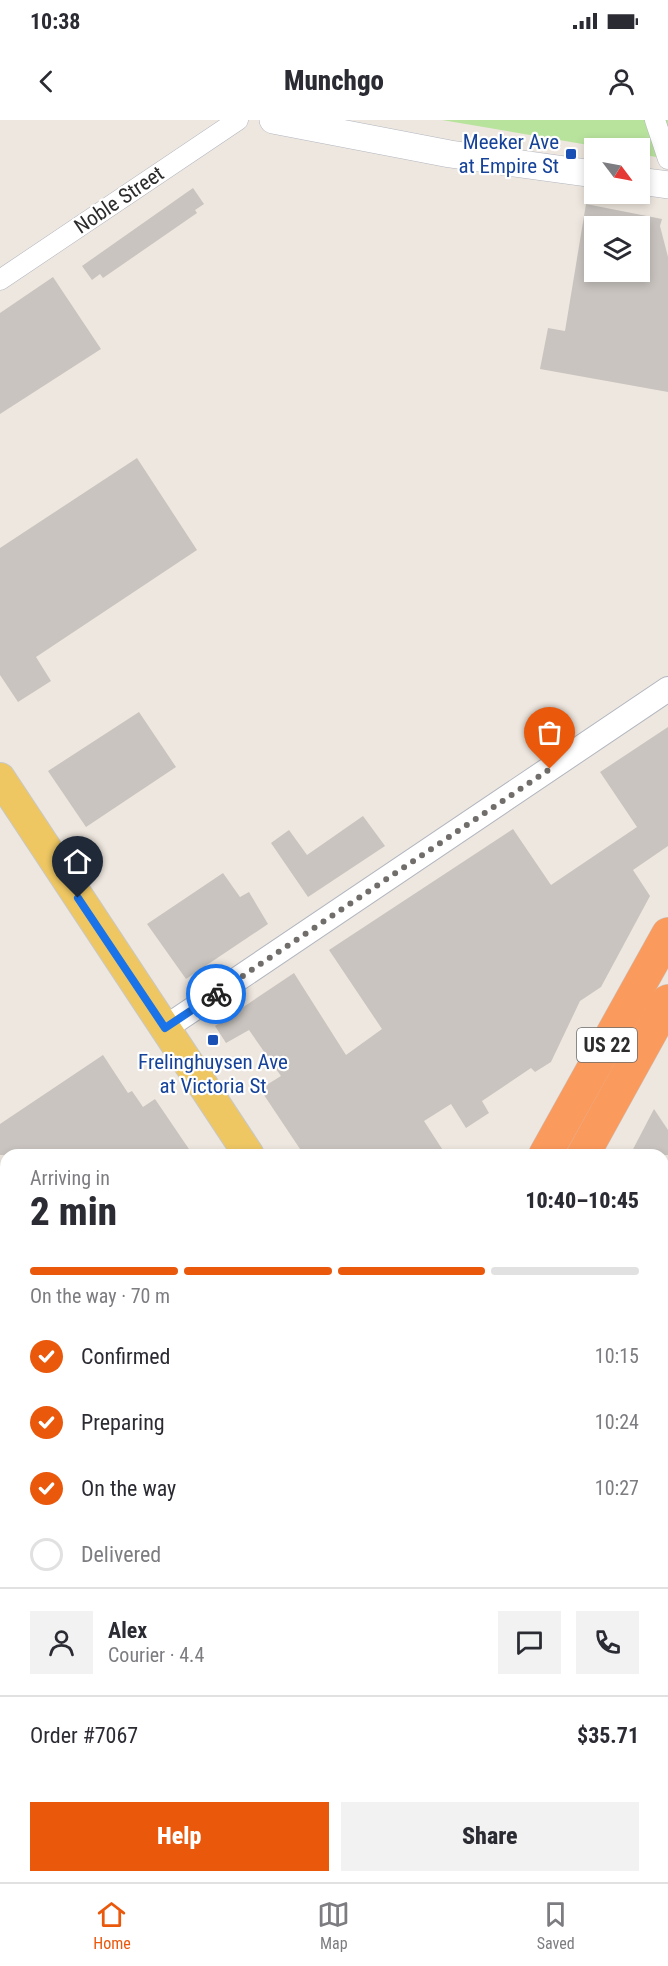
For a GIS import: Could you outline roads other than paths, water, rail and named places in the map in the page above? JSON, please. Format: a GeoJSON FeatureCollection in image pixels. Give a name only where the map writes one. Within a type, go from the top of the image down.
{"type":"FeatureCollection","features":[{"type":"Feature","properties":{"kind":"highway","name":"US 22"},"geometry":{"type":"LineString","coordinates":[[549,1149],[668,934]]}},
{"type":"Feature","properties":{"kind":"highway","name":"US 22"},"geometry":{"type":"LineString","coordinates":[[586,1149],[668,1001]]}},
{"type":"Feature","properties":{"kind":"main road"},"geometry":{"type":"LineString","coordinates":[[273,120],[450,154],[584,173]]}},
{"type":"Feature","properties":{"kind":"main road"},"geometry":{"type":"LineString","coordinates":[[650,183],[668,185]]}},
{"type":"Feature","properties":{"kind":"main road"},"geometry":{"type":"LineString","coordinates":[[0,778],[245,1149]]}},
{"type":"Feature","properties":{"kind":"street","name":"Noble Street"},"geometry":{"type":"LineString","coordinates":[[0,279],[238,120]]}},
{"type":"Feature","properties":{"kind":"street"},"geometry":{"type":"LineString","coordinates":[[656,120],[668,159]]}},
{"type":"Feature","properties":{"kind":"street"},"geometry":{"type":"LineString","coordinates":[[165,1028],[668,689]]}},
{"type":"Feature","properties":{"kind":"place","name":"Meeker Ave at Empire St"},"geometry":{"type":"Point","coordinates":[571,154]}},
{"type":"Feature","properties":{"kind":"place","name":"Frelinghuysen Ave at Victoria St"},"geometry":{"type":"Point","coordinates":[213,1040]}}]}
